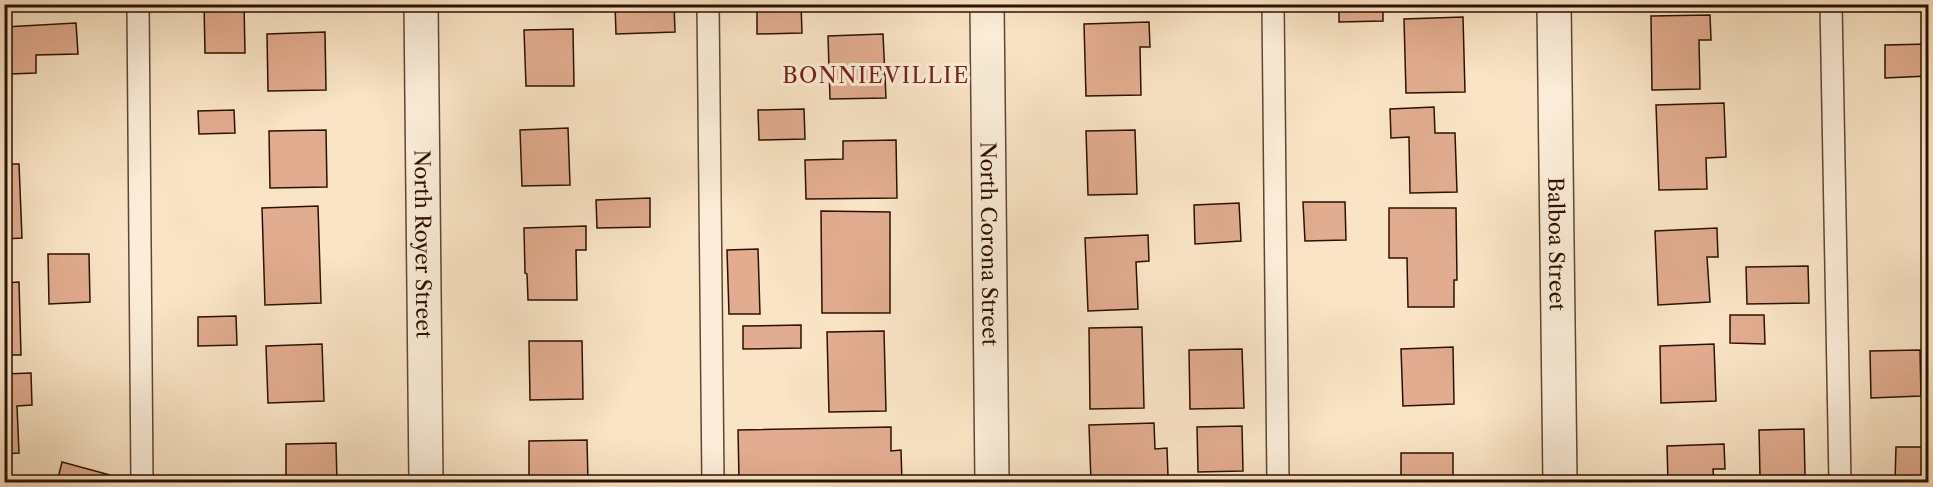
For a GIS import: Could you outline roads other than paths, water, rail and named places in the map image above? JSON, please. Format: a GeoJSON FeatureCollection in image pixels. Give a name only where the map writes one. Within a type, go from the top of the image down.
{"type":"FeatureCollection","features":[{"type":"Feature","properties":{"kind":"street","name":"North Royer Street"},"geometry":{"type":"LineString","coordinates":[[421,4],[426,483]]}},
{"type":"Feature","properties":{"kind":"street","name":"North Corona Street"},"geometry":{"type":"LineString","coordinates":[[987,4],[992,483]]}},
{"type":"Feature","properties":{"kind":"street","name":"Balboa Street"},"geometry":{"type":"LineString","coordinates":[[1554,4],[1560,483]]}},
{"type":"Feature","properties":{"kind":"lane"},"geometry":{"type":"LineString","coordinates":[[138,4],[142,483]]}},
{"type":"Feature","properties":{"kind":"lane"},"geometry":{"type":"LineString","coordinates":[[708,4],[713,483]]}},
{"type":"Feature","properties":{"kind":"lane"},"geometry":{"type":"LineString","coordinates":[[1273,4],[1278,483]]}},
{"type":"Feature","properties":{"kind":"lane"},"geometry":{"type":"LineString","coordinates":[[1831,4],[1840,483]]}},
{"type":"Feature","properties":{"kind":"district","name":"BONNIEVILLIE"},"geometry":{"type":"Point","coordinates":[876,75]}}]}
